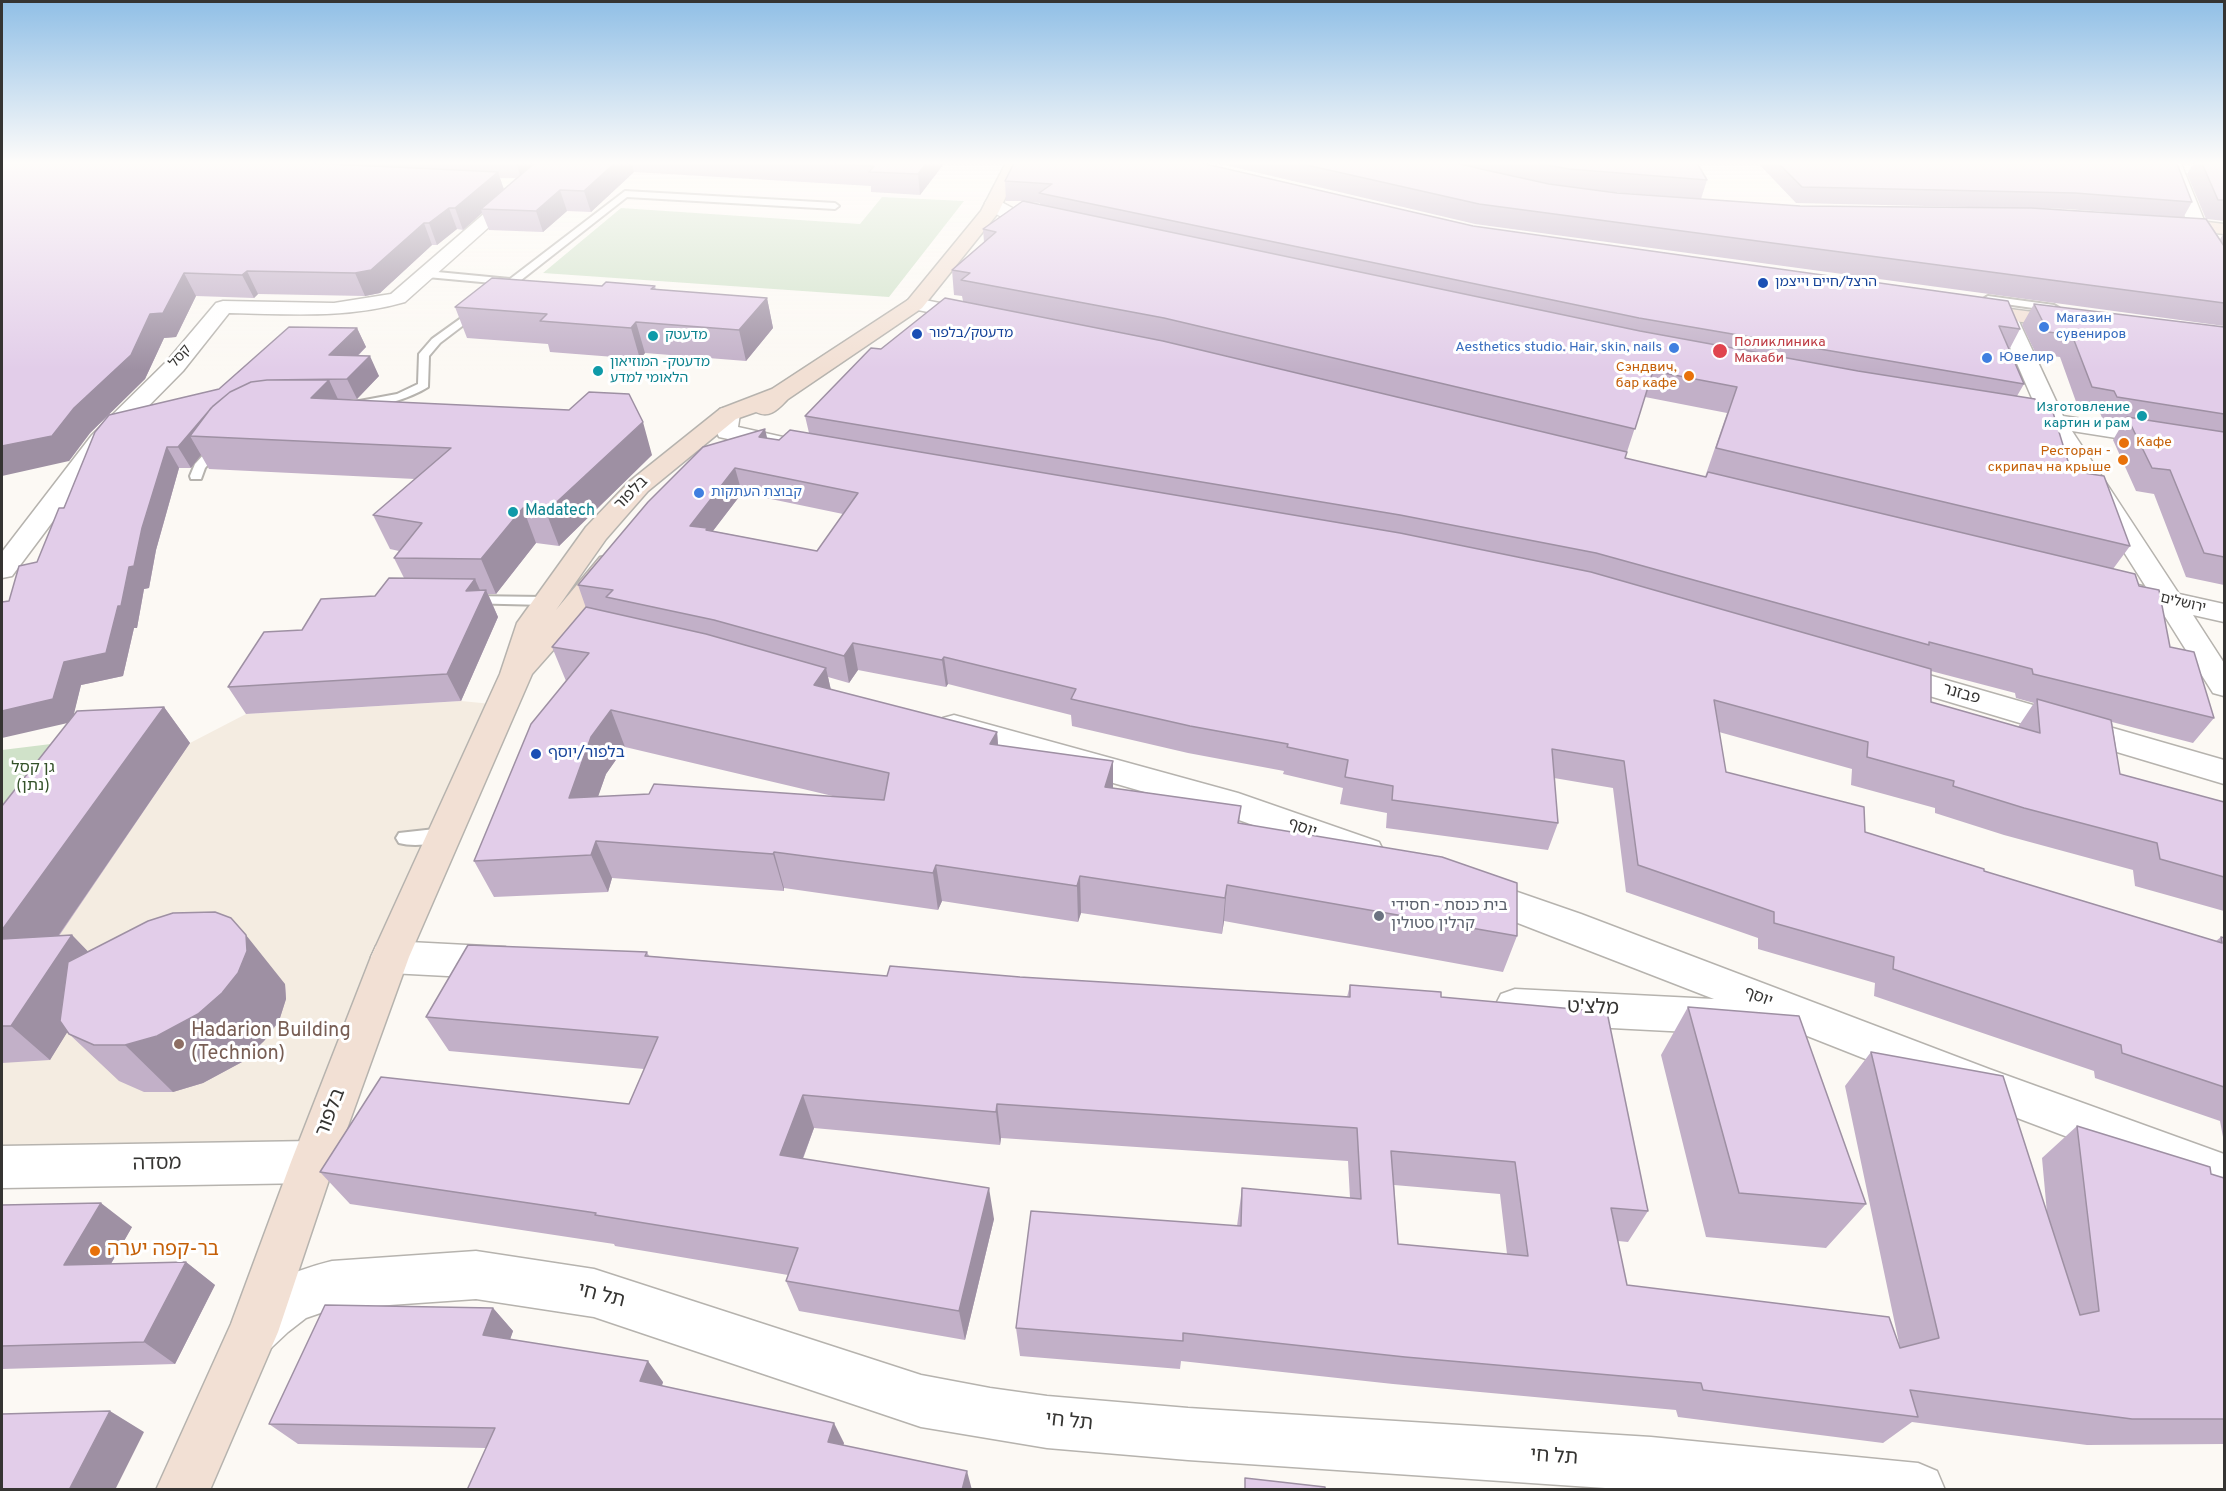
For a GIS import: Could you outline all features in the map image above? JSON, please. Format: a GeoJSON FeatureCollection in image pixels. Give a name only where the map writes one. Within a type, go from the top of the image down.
{"type":"FeatureCollection","features":[{"type":"Feature","properties":{"kind":"street","name":"קסל"},"geometry":{"type":"LineString","coordinates":[[2,570],[101,440],[175,366],[223,307],[319,308],[386,302],[398,298],[475,231]]}},
{"type":"Feature","properties":{"kind":"street","name":"בלפור"},"geometry":{"type":"LineString","coordinates":[[183,1490],[253,1332],[313,1162],[390,957],[516,674],[596,533],[639,486],[915,304],[972,231]]}},
{"type":"Feature","properties":{"kind":"street"},"geometry":{"type":"LineString","coordinates":[[2201,231],[2224,266]]}},
{"type":"Feature","properties":{"kind":"street"},"geometry":{"type":"LineString","coordinates":[[1963,302],[2006,315],[2098,326]]}},
{"type":"Feature","properties":{"kind":"street"},"geometry":{"type":"LineString","coordinates":[[915,304],[995,320]]}},
{"type":"Feature","properties":{"kind":"street"},"geometry":{"type":"LineString","coordinates":[[2006,315],[2054,422],[2224,686]]}},
{"type":"Feature","properties":{"kind":"street"},"geometry":{"type":"LineString","coordinates":[[1997,413],[2224,448]]}},
{"type":"Feature","properties":{"kind":"street","name":"בלפור"},"geometry":{"type":"LineString","coordinates":[[665,496],[731,425]]}},
{"type":"Feature","properties":{"kind":"street"},"geometry":{"type":"LineString","coordinates":[[731,425],[803,447]]}},
{"type":"Feature","properties":{"kind":"street","name":"בלפור"},"geometry":{"type":"LineString","coordinates":[[553,612],[627,542]]}},
{"type":"Feature","properties":{"kind":"street","name":"ירושלים"},"geometry":{"type":"LineString","coordinates":[[2099,584],[2224,613]]}},
{"type":"Feature","properties":{"kind":"street"},"geometry":{"type":"LineString","coordinates":[[553,612],[597,632]]}},
{"type":"Feature","properties":{"kind":"street","name":"פבזנר"},"geometry":{"type":"LineString","coordinates":[[1864,667],[2224,772]]}},
{"type":"Feature","properties":{"kind":"street","name":"יוסף"},"geometry":{"type":"LineString","coordinates":[[927,718],[1238,806],[1392,861]]}},
{"type":"Feature","properties":{"kind":"street","name":"יוסף"},"geometry":{"type":"LineString","coordinates":[[1447,881],[1568,925],[1982,1086],[2224,1174]]}},
{"type":"Feature","properties":{"kind":"street"},"geometry":{"type":"LineString","coordinates":[[390,957],[536,964]]}},
{"type":"Feature","properties":{"kind":"street","name":"מלצ'ט"},"geometry":{"type":"LineString","coordinates":[[1474,1004],[1629,1011],[1825,1024]]}},
{"type":"Feature","properties":{"kind":"street","name":"מסדה"},"geometry":{"type":"LineString","coordinates":[[2,1167],[313,1162]]}},
{"type":"Feature","properties":{"kind":"street","name":"תל חי"},"geometry":{"type":"LineString","coordinates":[[253,1332],[280,1306],[311,1290],[332,1285],[477,1275],[594,1293],[921,1401],[990,1414],[1188,1434],[1651,1464],[1918,1490]]}},
{"type":"Feature","properties":{"kind":"lane"},"geometry":{"type":"LineString","coordinates":[[341,407],[391,399],[419,388],[424,384],[423,356],[436,341],[580,231]]}},
{"type":"Feature","properties":{"kind":"lane"},"geometry":{"type":"LineString","coordinates":[[2205,231],[2224,236]]}},
{"type":"Feature","properties":{"kind":"lane"},"geometry":{"type":"LineString","coordinates":[[428,274],[513,283]]}},
{"type":"Feature","properties":{"kind":"lane"},"geometry":{"type":"LineString","coordinates":[[1963,302],[2064,309]]}},
{"type":"Feature","properties":{"kind":"lane"},"geometry":{"type":"LineString","coordinates":[[196,476],[199,466],[230,434]]}},
{"type":"Feature","properties":{"kind":"lane"},"geometry":{"type":"LineString","coordinates":[[454,600],[553,612]]}},
{"type":"Feature","properties":{"kind":"lane"},"geometry":{"type":"LineString","coordinates":[[405,838],[444,835]]}},
{"type":"Feature","properties":{"kind":"shaded area","name":"Hadarion Building (Technion)"},"geometry":{"type":"Polygon","coordinates":[[[461,701],[502,705],[306,1162],[2,1166],[2,927],[105,747],[190,743],[246,714],[461,701]]]}},
{"type":"Feature","properties":{"kind":"green space"},"geometry":{"type":"Polygon","coordinates":[[[594,231],[941,231],[889,297],[543,273],[594,231]]]}},
{"type":"Feature","properties":{"kind":"green space","name":"גן קסל (נתן)"},"geometry":{"type":"Polygon","coordinates":[[[100,738],[2,869],[2,750],[100,738]]]}},
{"type":"Feature","properties":{"kind":"building"},"geometry":{"type":"Polygon","coordinates":[[[2,231],[415,231],[371,270],[355,273],[247,271],[242,275],[184,273],[163,313],[150,314],[131,355],[74,408],[52,436],[2,446],[2,231]]]}},
{"type":"Feature","properties":{"kind":"building"},"geometry":{"type":"Polygon","coordinates":[[[990,231],[1163,231],[1640,331],[1858,371],[2035,399],[2037,404],[2051,406],[2071,471],[2104,476],[2130,546],[1716,448],[1737,387],[1653,371],[1635,429],[1164,318],[961,280],[970,273],[952,270],[996,232],[990,231]]]}},
{"type":"Feature","properties":{"kind":"building"},"geometry":{"type":"Polygon","coordinates":[[[1219,231],[1506,231],[2008,301],[2020,329],[1999,326],[2024,384],[1639,318],[1219,231]]]}},
{"type":"Feature","properties":{"kind":"building"},"geometry":{"type":"Polygon","coordinates":[[[1679,231],[2214,231],[2224,246],[2224,303],[1679,231]]]}},
{"type":"Feature","properties":{"kind":"building"},"geometry":{"type":"Polygon","coordinates":[[[492,278],[602,286],[606,282],[655,286],[651,289],[767,298],[739,330],[636,322],[631,328],[540,321],[547,314],[455,307],[492,278]]]}},
{"type":"Feature","properties":{"kind":"building"},"geometry":{"type":"Polygon","coordinates":[[[945,298],[1163,341],[1627,452],[1625,458],[1706,477],[1708,472],[2135,574],[2139,586],[2159,590],[2170,647],[2194,652],[2214,718],[2033,674],[2032,669],[1929,642],[1929,645],[1596,553],[1400,515],[805,416],[871,348],[881,349],[945,298]]]}},
{"type":"Feature","properties":{"kind":"building"},"geometry":{"type":"Polygon","coordinates":[[[2034,304],[2224,327],[2224,414],[2117,397],[2114,391],[2092,387],[2072,335],[2048,332],[2034,304]]]}},
{"type":"Feature","properties":{"kind":"building"},"geometry":{"type":"Polygon","coordinates":[[[289,327],[357,328],[329,355],[370,356],[347,379],[251,382],[230,392],[213,406],[178,447],[167,447],[142,528],[134,566],[129,567],[121,606],[118,606],[106,653],[64,662],[53,699],[2,711],[2,602],[9,601],[19,566],[37,562],[59,508],[64,508],[95,432],[109,415],[219,389],[289,327]]]}},
{"type":"Feature","properties":{"kind":"building"},"geometry":{"type":"Polygon","coordinates":[[[329,380],[311,398],[569,410],[589,392],[629,394],[643,422],[546,512],[523,508],[481,559],[394,558],[422,523],[373,515],[451,448],[190,436],[211,408],[230,392],[251,382],[329,380]]]}},
{"type":"Feature","properties":{"kind":"building"},"geometry":{"type":"Polygon","coordinates":[[[2127,417],[2224,432],[2224,557],[2204,553],[2170,470],[2152,468],[2127,417]]]}},
{"type":"Feature","properties":{"kind":"building"},"geometry":{"type":"Polygon","coordinates":[[[765,429],[759,437],[779,440],[790,430],[1400,533],[1591,572],[1931,669],[1931,702],[2040,733],[2037,699],[2111,720],[2120,774],[2224,802],[2224,877],[2160,859],[2157,843],[2024,808],[1953,786],[1954,781],[1867,757],[1868,742],[1714,700],[1726,772],[1864,807],[1865,832],[1984,869],[1984,871],[2222,943],[2221,937],[2224,938],[2224,1087],[2122,1053],[2121,1045],[1893,969],[1894,957],[1774,923],[1774,912],[1638,865],[1624,761],[1552,749],[1558,823],[1392,800],[1393,786],[1345,777],[1348,760],[1287,747],[1288,744],[1190,726],[1071,699],[1076,689],[944,657],[942,660],[853,643],[844,656],[714,620],[606,597],[613,590],[578,585],[648,502],[703,447],[765,429]],[[735,468],[690,526],[817,551],[858,493],[735,468]]]}},
{"type":"Feature","properties":{"kind":"building"},"geometry":{"type":"Polygon","coordinates":[[[389,578],[475,579],[466,591],[486,590],[447,674],[228,687],[264,632],[302,630],[321,599],[375,596],[389,578]]]}},
{"type":"Feature","properties":{"kind":"building"},"geometry":{"type":"Polygon","coordinates":[[[586,607],[706,634],[826,668],[814,685],[997,732],[990,744],[1113,761],[1105,787],[1241,806],[1238,823],[1442,857],[1517,883],[1517,936],[1227,885],[1225,898],[1080,876],[1077,886],[936,865],[933,873],[774,852],[773,854],[596,841],[591,855],[474,861],[531,724],[589,653],[552,647],[586,607]],[[611,710],[591,737],[569,798],[649,794],[654,784],[884,800],[889,773],[611,710]]]}},
{"type":"Feature","properties":{"kind":"building"},"geometry":{"type":"Polygon","coordinates":[[[164,707],[2,930],[2,806],[77,711],[164,707]]]}},
{"type":"Feature","properties":{"kind":"building"},"geometry":{"type":"Polygon","coordinates":[[[215,912],[231,918],[246,935],[247,951],[238,973],[222,993],[198,1014],[157,1036],[125,1045],[94,1045],[69,1034],[60,1021],[68,962],[148,921],[173,913],[215,912]]]}},
{"type":"Feature","properties":{"kind":"building"},"geometry":{"type":"Polygon","coordinates":[[[72,935],[11,1026],[2,1026],[2,939],[72,935]]]}},
{"type":"Feature","properties":{"kind":"building"},"geometry":{"type":"Polygon","coordinates":[[[468,945],[647,952],[645,956],[887,976],[890,966],[1020,977],[1350,997],[1350,985],[1441,992],[1441,997],[1607,1012],[1648,1211],[1611,1208],[1627,1285],[1889,1317],[1900,1348],[1939,1338],[1871,1052],[2003,1076],[2080,1315],[2099,1311],[2077,1126],[2210,1167],[2211,1174],[2224,1178],[2224,1419],[2132,1419],[1910,1390],[1918,1417],[1703,1390],[1701,1383],[1405,1357],[1183,1333],[1183,1341],[1016,1328],[1031,1211],[1241,1226],[1242,1188],[1361,1199],[1357,1128],[997,1104],[996,1112],[803,1095],[780,1155],[989,1188],[959,1311],[786,1281],[798,1248],[595,1215],[596,1213],[320,1172],[381,1077],[629,1104],[658,1037],[426,1017],[468,945]],[[1391,1151],[1398,1244],[1528,1256],[1515,1162],[1391,1151]]]}},
{"type":"Feature","properties":{"kind":"building"},"geometry":{"type":"Polygon","coordinates":[[[1688,1007],[1799,1016],[1866,1204],[1739,1193],[1688,1007]]]}},
{"type":"Feature","properties":{"kind":"building"},"geometry":{"type":"Polygon","coordinates":[[[101,1203],[64,1265],[186,1262],[144,1342],[2,1346],[2,1205],[101,1203]]]}},
{"type":"Feature","properties":{"kind":"building"},"geometry":{"type":"Polygon","coordinates":[[[325,1305],[493,1308],[483,1335],[648,1361],[640,1381],[834,1423],[828,1442],[967,1471],[962,1490],[467,1490],[495,1428],[269,1424],[325,1305]]]}},
{"type":"Feature","properties":{"kind":"building"},"geometry":{"type":"Polygon","coordinates":[[[110,1411],[69,1490],[2,1490],[2,1414],[110,1411]]]}},
{"type":"Feature","properties":{"kind":"building"},"geometry":{"type":"Polygon","coordinates":[[[1245,1478],[1325,1487],[1325,1490],[1245,1490],[1245,1478]]]}},
{"type":"Feature","properties":{"kind":"place","name":"הרצל/חיים וייצמן"},"geometry":{"type":"Point","coordinates":[1763,283]}},
{"type":"Feature","properties":{"kind":"place","name":"Магазин сувениров"},"geometry":{"type":"Point","coordinates":[2044,327]}},
{"type":"Feature","properties":{"kind":"place","name":"מדעטק/בלפור"},"geometry":{"type":"Point","coordinates":[917,334]}},
{"type":"Feature","properties":{"kind":"place","name":"מדעטק"},"geometry":{"type":"Point","coordinates":[653,336]}},
{"type":"Feature","properties":{"kind":"place","name":"Aesthetics studio. Hair, skin, nails"},"geometry":{"type":"Point","coordinates":[1674,348]}},
{"type":"Feature","properties":{"kind":"place","name":"Поликлиника Макаби"},"geometry":{"type":"Point","coordinates":[1720,351]}},
{"type":"Feature","properties":{"kind":"place","name":"Ювелир"},"geometry":{"type":"Point","coordinates":[1987,358]}},
{"type":"Feature","properties":{"kind":"place","name":"מדעטק- המוזיאון הלאומי למדע"},"geometry":{"type":"Point","coordinates":[598,371]}},
{"type":"Feature","properties":{"kind":"place","name":"Сэндвич, бар кафе"},"geometry":{"type":"Point","coordinates":[1689,376]}},
{"type":"Feature","properties":{"kind":"place","name":"Изготовление картин и рам"},"geometry":{"type":"Point","coordinates":[2142,416]}},
{"type":"Feature","properties":{"kind":"place","name":"Кафе"},"geometry":{"type":"Point","coordinates":[2124,443]}},
{"type":"Feature","properties":{"kind":"place","name":"Ресторан - скрипач на крыше"},"geometry":{"type":"Point","coordinates":[2123,460]}},
{"type":"Feature","properties":{"kind":"place","name":"קבוצת העתקות"},"geometry":{"type":"Point","coordinates":[699,493]}},
{"type":"Feature","properties":{"kind":"place","name":"Madatech"},"geometry":{"type":"Point","coordinates":[513,512]}},
{"type":"Feature","properties":{"kind":"place","name":"בלפור/יוסף"},"geometry":{"type":"Point","coordinates":[536,754]}},
{"type":"Feature","properties":{"kind":"place","name":"בית כנסת - חסידי קרלין סטולין"},"geometry":{"type":"Point","coordinates":[1379,916]}},
{"type":"Feature","properties":{"kind":"place","name":"Hadarion Building (Technion)"},"geometry":{"type":"Point","coordinates":[179,1044]}},
{"type":"Feature","properties":{"kind":"place","name":"בר-קפה יערה"},"geometry":{"type":"Point","coordinates":[95,1251]}}]}
